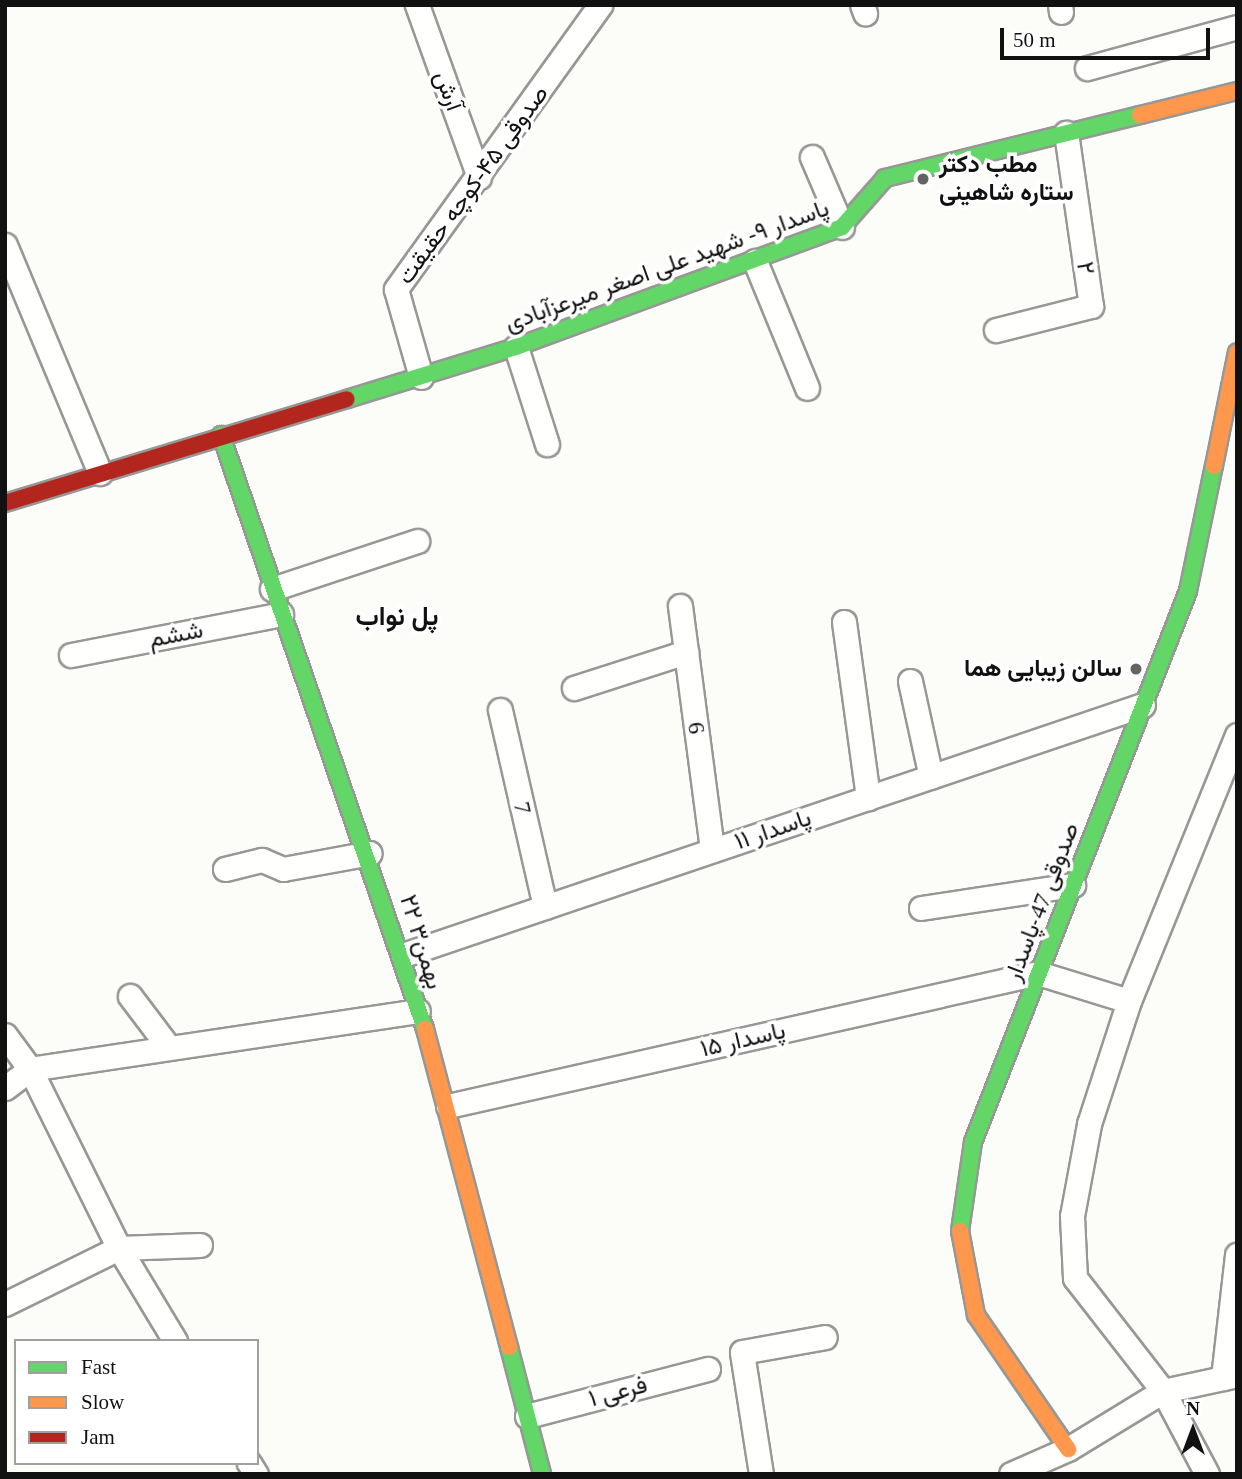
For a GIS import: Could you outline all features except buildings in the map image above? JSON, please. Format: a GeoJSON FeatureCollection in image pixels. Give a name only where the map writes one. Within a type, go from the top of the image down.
{"type":"FeatureCollection","features":[{"type":"Feature","properties":{"kind":"street","name":"آرش"},"geometry":{"type":"LineString","coordinates":[[417,5],[480,177]]}},
{"type":"Feature","properties":{"kind":"street","name":"صدوقی ۴۵-کوچه حقیقت"},"geometry":{"type":"LineString","coordinates":[[421,377],[396,289],[480,177],[600,5]]}},
{"type":"Feature","properties":{"kind":"street"},"geometry":{"type":"LineString","coordinates":[[1087,68],[1237,27]]}},
{"type":"Feature","properties":{"kind":"street","name":"پاسدار ۹- شهید علی اصغر میرعزآبادی"},"geometry":{"type":"LineString","coordinates":[[5,503],[516,347],[755,261],[842,228],[885,178],[1237,91]]}},
{"type":"Feature","properties":{"kind":"street","name":"۲"},"geometry":{"type":"LineString","coordinates":[[996,330],[1091,306],[1066,133]]}},
{"type":"Feature","properties":{"kind":"street"},"geometry":{"type":"LineString","coordinates":[[812,157],[842,228]]}},
{"type":"Feature","properties":{"kind":"street"},"geometry":{"type":"LineString","coordinates":[[5,245],[100,473]]}},
{"type":"Feature","properties":{"kind":"street"},"geometry":{"type":"LineString","coordinates":[[755,261],[807,388]]}},
{"type":"Feature","properties":{"kind":"street"},"geometry":{"type":"LineString","coordinates":[[516,347],[547,444]]}},
{"type":"Feature","properties":{"kind":"street","name":"صدوقی 47-پاسدار"},"geometry":{"type":"LineString","coordinates":[[1068,1450],[976,1315],[959,1225],[973,1142],[1188,591],[1237,352]]}},
{"type":"Feature","properties":{"kind":"street","name":"۲۲ بهمن۳"},"geometry":{"type":"LineString","coordinates":[[221,435],[272,589],[370,853],[403,955],[448,1106],[542,1474]]}},
{"type":"Feature","properties":{"kind":"street"},"geometry":{"type":"LineString","coordinates":[[272,589],[417,541]]}},
{"type":"Feature","properties":{"kind":"street","name":"6"},"geometry":{"type":"LineString","coordinates":[[680,606],[712,850]]}},
{"type":"Feature","properties":{"kind":"street","name":"ششم"},"geometry":{"type":"LineString","coordinates":[[71,655],[281,614]]}},
{"type":"Feature","properties":{"kind":"street"},"geometry":{"type":"LineString","coordinates":[[844,622],[868,797]]}},
{"type":"Feature","properties":{"kind":"street"},"geometry":{"type":"LineString","coordinates":[[574,688],[686,652]]}},
{"type":"Feature","properties":{"kind":"street"},"geometry":{"type":"LineString","coordinates":[[910,681],[931,777]]}},
{"type":"Feature","properties":{"kind":"street","name":"پاسدار ۱۱"},"geometry":{"type":"LineString","coordinates":[[403,955],[1143,705]]}},
{"type":"Feature","properties":{"kind":"street","name":"7"},"geometry":{"type":"LineString","coordinates":[[500,710],[545,907]]}},
{"type":"Feature","properties":{"kind":"street"},"geometry":{"type":"LineString","coordinates":[[1207,1474],[1163,1391],[1075,1278],[1072,1216],[1089,1124],[1120,998],[1237,735]]}},
{"type":"Feature","properties":{"kind":"street"},"geometry":{"type":"LineString","coordinates":[[225,869],[262,860],[283,869],[370,853]]}},
{"type":"Feature","properties":{"kind":"street"},"geometry":{"type":"LineString","coordinates":[[921,908],[1073,886]]}},
{"type":"Feature","properties":{"kind":"street"},"geometry":{"type":"LineString","coordinates":[[1038,973],[1062,977],[1120,998]]}},
{"type":"Feature","properties":{"kind":"street","name":"پاسدار ۱۵"},"geometry":{"type":"LineString","coordinates":[[448,1106],[1038,973]]}},
{"type":"Feature","properties":{"kind":"street"},"geometry":{"type":"LineString","coordinates":[[130,996],[167,1045]]}},
{"type":"Feature","properties":{"kind":"street"},"geometry":{"type":"LineString","coordinates":[[5,1088],[30,1069],[167,1045],[418,1012]]}},
{"type":"Feature","properties":{"kind":"street"},"geometry":{"type":"LineString","coordinates":[[5,1035],[30,1069],[119,1248],[174,1339]]}},
{"type":"Feature","properties":{"kind":"street"},"geometry":{"type":"LineString","coordinates":[[5,1304],[119,1248],[200,1245]]}},
{"type":"Feature","properties":{"kind":"street"},"geometry":{"type":"LineString","coordinates":[[1011,1474],[1068,1450],[1163,1391],[1230,1377],[1237,1255]]}},
{"type":"Feature","properties":{"kind":"street"},"geometry":{"type":"LineString","coordinates":[[761,1474],[742,1352],[825,1337]]}},
{"type":"Feature","properties":{"kind":"street","name":"فرعی ۱"},"geometry":{"type":"LineString","coordinates":[[527,1416],[708,1369]]}},
{"type":"Feature","properties":{"kind":"traffic: fast"},"geometry":{"type":"LineString","coordinates":[[347,399],[516,347],[842,227],[885,178],[1140,115]]}},
{"type":"Feature","properties":{"kind":"traffic: fast"},"geometry":{"type":"LineString","coordinates":[[221,435],[425,1029]]}},
{"type":"Feature","properties":{"kind":"traffic: fast"},"geometry":{"type":"LineString","coordinates":[[960,1231],[973,1142],[1188,591],[1214,466]]}},
{"type":"Feature","properties":{"kind":"traffic: fast"},"geometry":{"type":"LineString","coordinates":[[509,1347],[542,1474]]}},
{"type":"Feature","properties":{"kind":"traffic: slow"},"geometry":{"type":"LineString","coordinates":[[1140,115],[1237,91]]}},
{"type":"Feature","properties":{"kind":"traffic: slow"},"geometry":{"type":"LineString","coordinates":[[1214,466],[1237,352]]}},
{"type":"Feature","properties":{"kind":"traffic: slow"},"geometry":{"type":"LineString","coordinates":[[425,1029],[509,1347]]}},
{"type":"Feature","properties":{"kind":"traffic: slow"},"geometry":{"type":"LineString","coordinates":[[960,1231],[976,1315],[1068,1449]]}},
{"type":"Feature","properties":{"kind":"traffic: jam"},"geometry":{"type":"LineString","coordinates":[[5,503],[347,399]]}},
{"type":"Feature","properties":{"kind":"place","name":"مطب دکتر ستاره شاهینی"},"geometry":{"type":"Point","coordinates":[923,179]}},
{"type":"Feature","properties":{"kind":"place","name":"سالن زیبایی هما"},"geometry":{"type":"Point","coordinates":[1136,669]}},
{"type":"Feature","properties":{"kind":"district","name":"پل نواب"},"geometry":{"type":"Point","coordinates":[397,617]}}]}
